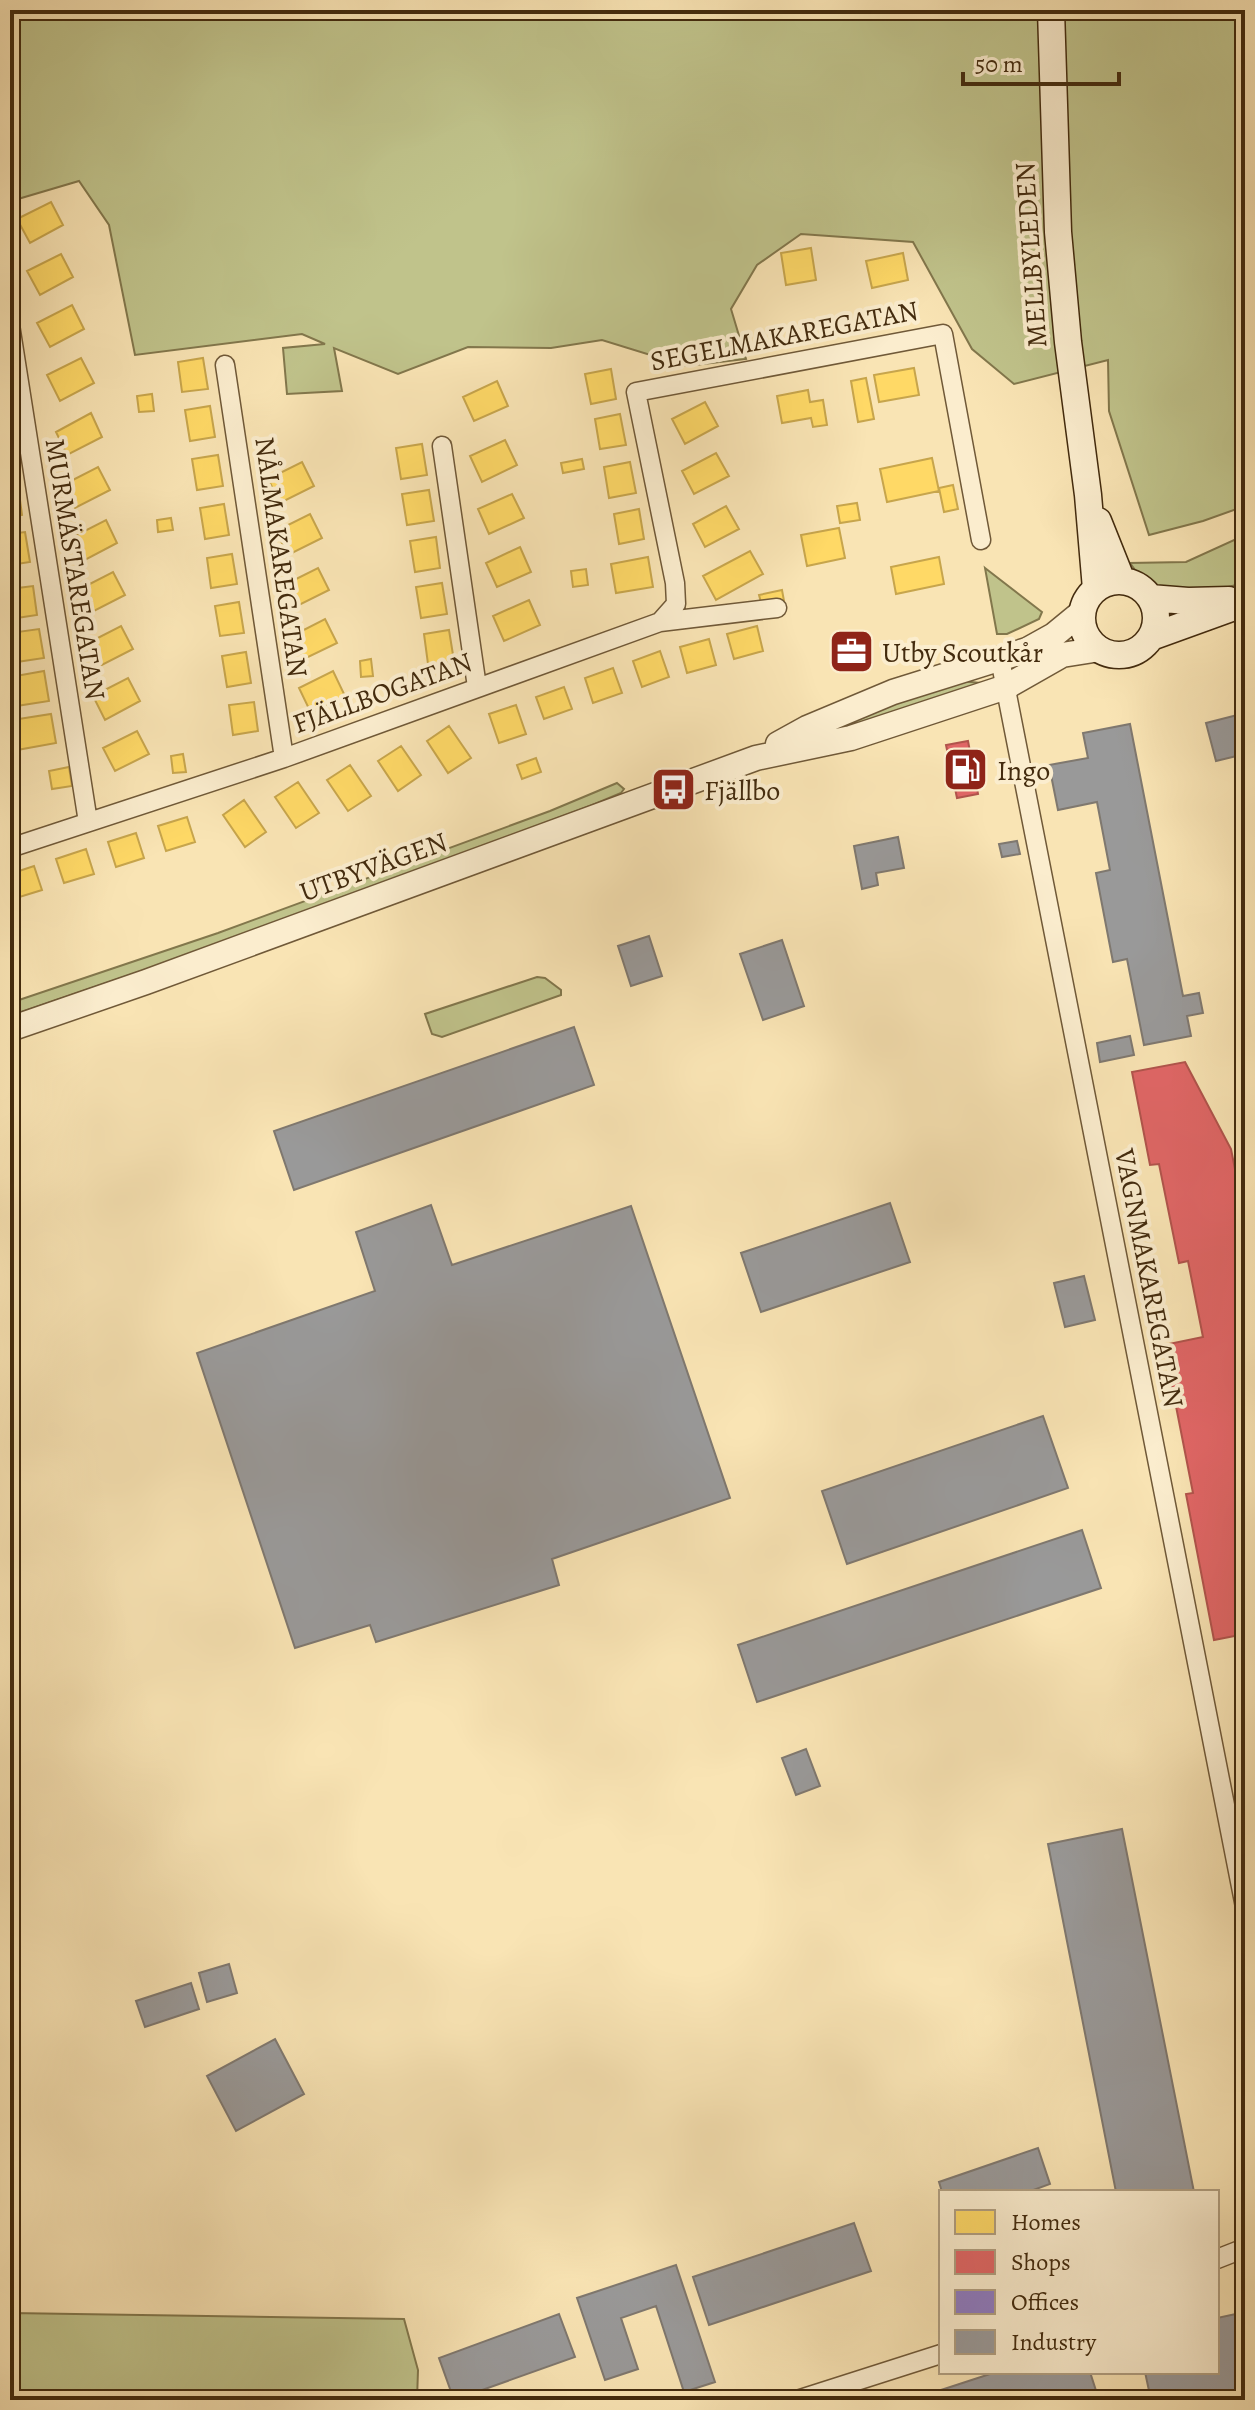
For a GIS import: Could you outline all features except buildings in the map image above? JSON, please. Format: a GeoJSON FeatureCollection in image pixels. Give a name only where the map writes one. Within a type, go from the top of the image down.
{"type":"FeatureCollection","features":[{"type":"Feature","properties":{"kind":"main road","name":"MELLBYLEDEN"},"geometry":{"type":"LineString","coordinates":[[1051,10],[1058,232],[1096,589]]}},
{"type":"Feature","properties":{"kind":"main road","name":"MELLBYLEDEN"},"geometry":{"type":"LineString","coordinates":[[1088,495],[1122,581]]}},
{"type":"Feature","properties":{"kind":"main road"},"geometry":{"type":"LineString","coordinates":[[1096,589],[1108,582],[1122,581]]}},
{"type":"Feature","properties":{"kind":"main road","name":"UTBYVÄGEN"},"geometry":{"type":"LineString","coordinates":[[1122,581],[1135,585],[1150,598],[1245,601]]}},
{"type":"Feature","properties":{"kind":"main road","name":"UTBYVÄGEN"},"geometry":{"type":"LineString","coordinates":[[1082,612],[1087,599],[1096,589]]}},
{"type":"Feature","properties":{"kind":"main road"},"geometry":{"type":"LineString","coordinates":[[1150,598],[1156,615],[1151,637]]}},
{"type":"Feature","properties":{"kind":"main road","name":"UTBYVÄGEN"},"geometry":{"type":"LineString","coordinates":[[1100,649],[1114,654],[1129,653],[1151,637],[1245,601]]}},
{"type":"Feature","properties":{"kind":"main road"},"geometry":{"type":"LineString","coordinates":[[1082,612],[1086,634],[1100,649]]}},
{"type":"Feature","properties":{"kind":"street","name":"MURMÄSTAREGATAN"},"geometry":{"type":"LineString","coordinates":[[10,325],[88,822]]}},
{"type":"Feature","properties":{"kind":"street","name":"SEGELMAKAREGATAN"},"geometry":{"type":"LineString","coordinates":[[660,622],[676,604],[675,583],[636,392],[943,334],[981,540]]}},
{"type":"Feature","properties":{"kind":"street","name":"NÅLMAKAREGATAN"},"geometry":{"type":"LineString","coordinates":[[225,365],[284,758]]}},
{"type":"Feature","properties":{"kind":"street"},"geometry":{"type":"LineString","coordinates":[[442,446],[477,687]]}},
{"type":"Feature","properties":{"kind":"street","name":"FJÄLLBOGATAN"},"geometry":{"type":"LineString","coordinates":[[10,848],[284,758],[660,622],[777,608]]}},
{"type":"Feature","properties":{"kind":"street","name":"UTBYVÄGEN"},"geometry":{"type":"LineString","coordinates":[[756,758],[788,737],[893,692],[1000,659],[1040,643],[1082,612]]}},
{"type":"Feature","properties":{"kind":"street","name":"UTBYVÄGEN"},"geometry":{"type":"LineString","coordinates":[[10,1029],[756,758],[851,738],[1006,687],[1062,655],[1100,649]]}},
{"type":"Feature","properties":{"kind":"street","name":"VAGNMAKAREGATAN"},"geometry":{"type":"LineString","coordinates":[[1000,659],[1245,1907]]}},
{"type":"Feature","properties":{"kind":"street"},"geometry":{"type":"LineString","coordinates":[[1219,2258],[1245,2248]]}},
{"type":"Feature","properties":{"kind":"street"},"geometry":{"type":"LineString","coordinates":[[797,2400],[939,2355]]}},
{"type":"Feature","properties":{"kind":"green space"},"geometry":{"type":"Polygon","coordinates":[[[10,10],[1245,10],[1245,506],[1149,535],[1109,411],[1108,360],[1014,384],[972,349],[913,242],[801,234],[757,265],[731,309],[746,359],[686,366],[602,340],[551,348],[468,347],[398,374],[334,348],[342,391],[287,394],[283,348],[325,344],[302,334],[135,355],[109,225],[79,181],[18,199],[10,184],[10,10]]]}},
{"type":"Feature","properties":{"kind":"green space"},"geometry":{"type":"Polygon","coordinates":[[[1245,535],[1245,583],[1207,592],[1176,591],[1150,582],[1130,563],[1186,562],[1245,535]]]}},
{"type":"Feature","properties":{"kind":"green space"},"geometry":{"type":"Polygon","coordinates":[[[985,568],[1042,612],[1039,619],[1007,634],[997,634],[985,568]]]}},
{"type":"Feature","properties":{"kind":"green space"},"geometry":{"type":"Polygon","coordinates":[[[961,681],[981,683],[816,738],[869,712],[961,681]]]}},
{"type":"Feature","properties":{"kind":"green space"},"geometry":{"type":"Polygon","coordinates":[[[617,783],[624,789],[621,793],[590,806],[200,951],[10,1016],[10,1003],[218,933],[550,811],[617,783]]]}},
{"type":"Feature","properties":{"kind":"green space"},"geometry":{"type":"Polygon","coordinates":[[[537,977],[545,978],[561,990],[561,995],[442,1037],[432,1034],[425,1014],[537,977]]]}},
{"type":"Feature","properties":{"kind":"green space"},"geometry":{"type":"Polygon","coordinates":[[[10,2313],[404,2319],[418,2370],[417,2400],[10,2400],[10,2313]]]}},
{"type":"Feature","properties":{"kind":"place","name":"Utby Scoutkår"},"geometry":{"type":"Point","coordinates":[851,652]}},
{"type":"Feature","properties":{"kind":"place","name":"Ingo"},"geometry":{"type":"Point","coordinates":[966,770]}},
{"type":"Feature","properties":{"kind":"place","name":"Fjällbo"},"geometry":{"type":"Point","coordinates":[673,790]}}]}
